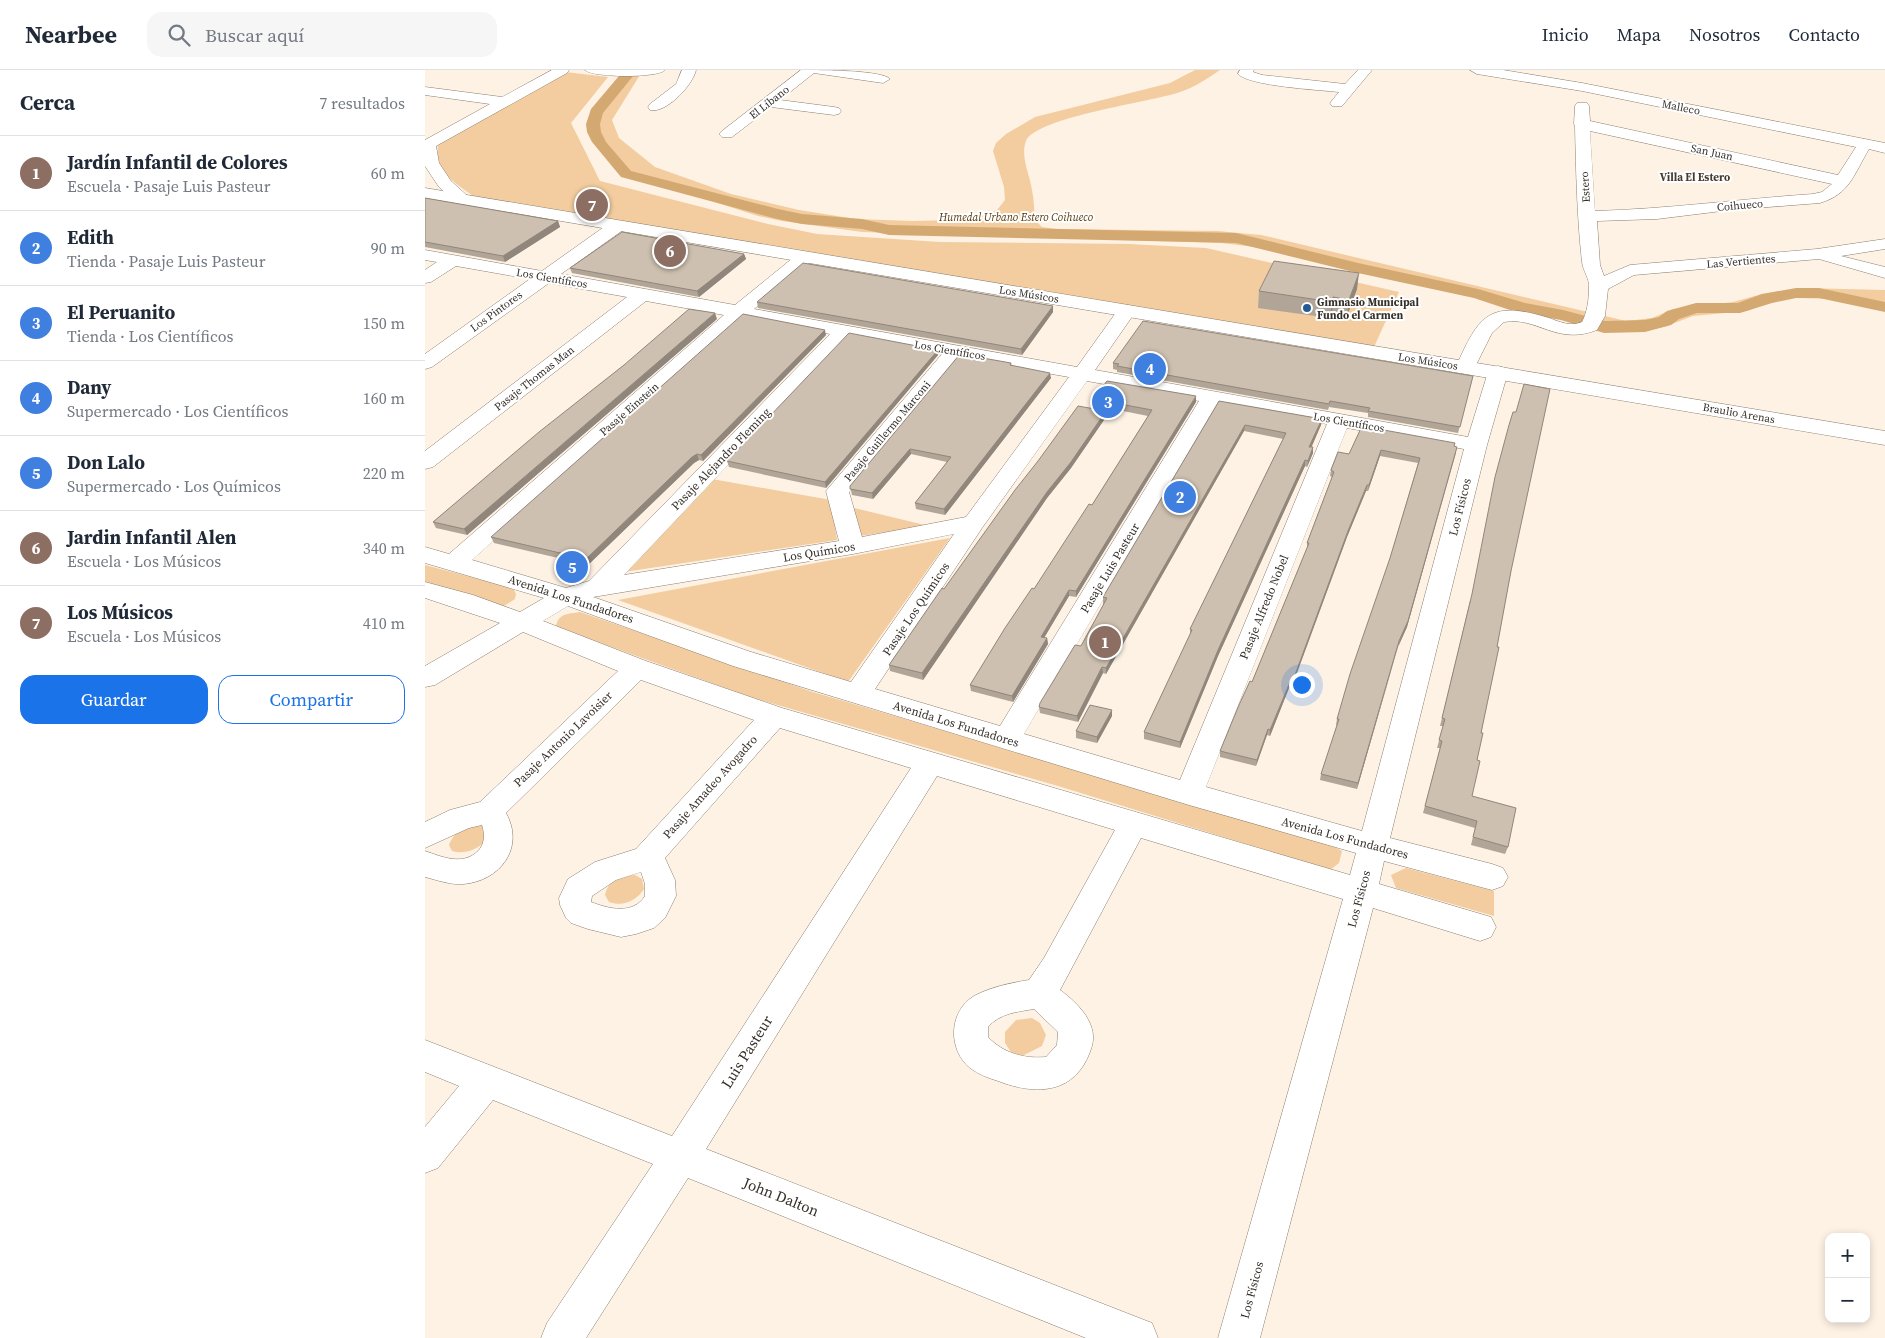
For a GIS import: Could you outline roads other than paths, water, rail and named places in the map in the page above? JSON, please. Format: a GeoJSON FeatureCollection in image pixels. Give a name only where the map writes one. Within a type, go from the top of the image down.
{"type":"FeatureCollection","features":[{"type":"Feature","properties":{"kind":"street"},"geometry":{"type":"LineString","coordinates":[[464,200],[445,184],[431,163],[427,145],[562,70]]}},
{"type":"Feature","properties":{"kind":"street"},"geometry":{"type":"LineString","coordinates":[[592,70],[612,72],[658,70]]}},
{"type":"Feature","properties":{"kind":"street"},"geometry":{"type":"LineString","coordinates":[[655,107],[681,86],[688,76],[689,70]]}},
{"type":"Feature","properties":{"kind":"street","name":"El Líbano"},"geometry":{"type":"LineString","coordinates":[[727,134],[810,70]]}},
{"type":"Feature","properties":{"kind":"street"},"geometry":{"type":"LineString","coordinates":[[818,70],[883,79]]}},
{"type":"Feature","properties":{"kind":"street"},"geometry":{"type":"LineString","coordinates":[[1247,70],[1245,74],[1260,79],[1348,89]]}},
{"type":"Feature","properties":{"kind":"street"},"geometry":{"type":"LineString","coordinates":[[1337,103],[1365,70]]}},
{"type":"Feature","properties":{"kind":"street","name":"Malleco"},"geometry":{"type":"LineString","coordinates":[[1477,70],[1582,87],[1885,148]]}},
{"type":"Feature","properties":{"kind":"street","name":"Estero"},"geometry":{"type":"LineString","coordinates":[[1582,87],[1581,124],[1585,202],[1588,216],[1591,265],[1599,286]]}},
{"type":"Feature","properties":{"kind":"street"},"geometry":{"type":"LineString","coordinates":[[426,92],[505,102]]}},
{"type":"Feature","properties":{"kind":"street"},"geometry":{"type":"LineString","coordinates":[[769,103],[834,111]]}},
{"type":"Feature","properties":{"kind":"street","name":"San Juan"},"geometry":{"type":"LineString","coordinates":[[1581,124],[1842,181]]}},
{"type":"Feature","properties":{"kind":"street","name":"Coihueco"},"geometry":{"type":"LineString","coordinates":[[1588,216],[1657,214],[1730,205],[1814,199],[1828,195],[1837,189],[1865,144]]}},
{"type":"Feature","properties":{"kind":"street","name":"Los Músicos"},"geometry":{"type":"LineString","coordinates":[[425,193],[1594,388]]}},
{"type":"Feature","properties":{"kind":"street","name":"Los Pintores"},"geometry":{"type":"LineString","coordinates":[[425,363],[617,226]]}},
{"type":"Feature","properties":{"kind":"street","name":"Las Vertientes"},"geometry":{"type":"LineString","coordinates":[[1599,286],[1630,270],[1817,254],[1885,244]]}},
{"type":"Feature","properties":{"kind":"street"},"geometry":{"type":"LineString","coordinates":[[1817,254],[1885,273]]}},
{"type":"Feature","properties":{"kind":"street","name":"Los Científicos"},"geometry":{"type":"LineString","coordinates":[[425,255],[1476,445]]}},
{"type":"Feature","properties":{"kind":"street","name":"Pasaje Einstein"},"geometry":{"type":"LineString","coordinates":[[454,563],[739,312],[805,257]]}},
{"type":"Feature","properties":{"kind":"street"},"geometry":{"type":"LineString","coordinates":[[425,278],[453,260]]}},
{"type":"Feature","properties":{"kind":"street"},"geometry":{"type":"LineString","coordinates":[[1466,367],[1490,323],[1497,317],[1511,316],[1579,330],[1592,321],[1599,286]]}},
{"type":"Feature","properties":{"kind":"street","name":"Pasaje Thomas Man"},"geometry":{"type":"LineString","coordinates":[[425,462],[642,295]]}},
{"type":"Feature","properties":{"kind":"street"},"geometry":{"type":"LineString","coordinates":[[974,524],[1127,311]]}},
{"type":"Feature","properties":{"kind":"street","name":"Pasaje Alejandro Fleming"},"geometry":{"type":"LineString","coordinates":[[598,587],[844,331]]}},
{"type":"Feature","properties":{"kind":"street","name":"Pasaje Guillermo Marconi"},"geometry":{"type":"LineString","coordinates":[[853,546],[837,490],[955,351]]}},
{"type":"Feature","properties":{"kind":"street","name":"Los Físicos"},"geometry":{"type":"LineString","coordinates":[[1239,1338],[1361,892],[1476,445],[1498,372]]}},
{"type":"Feature","properties":{"kind":"street","name":"Braulio Arenas"},"geometry":{"type":"LineString","coordinates":[[1594,388],[1885,438]]}},
{"type":"Feature","properties":{"kind":"street","name":"Pasaje Luis Pasteur"},"geometry":{"type":"LineString","coordinates":[[1007,739],[1212,397]]}},
{"type":"Feature","properties":{"kind":"street","name":"Pasaje Alfredo Nobel"},"geometry":{"type":"LineString","coordinates":[[1189,794],[1339,420]]}},
{"type":"Feature","properties":{"kind":"street","name":"Los Químicos"},"geometry":{"type":"LineString","coordinates":[[425,678],[520,621],[566,596],[598,587],[853,546],[974,524]]}},
{"type":"Feature","properties":{"kind":"street","name":"Pasaje Los Químicos"},"geometry":{"type":"LineString","coordinates":[[857,694],[974,524]]}},
{"type":"Feature","properties":{"kind":"street","name":"Avenida Los Fundadores"},"geometry":{"type":"LineString","coordinates":[[425,555],[566,596],[742,659],[857,694],[1189,794],[1373,846],[1492,877]]}},
{"type":"Feature","properties":{"kind":"street"},"geometry":{"type":"LineString","coordinates":[[425,590],[464,601],[520,621],[637,668],[774,716],[929,764],[1481,927]]}},
{"type":"Feature","properties":{"kind":"street","name":"Pasaje Antonio Lavoisier"},"geometry":{"type":"LineString","coordinates":[[425,836],[455,820],[489,811],[637,668]]}},
{"type":"Feature","properties":{"kind":"street","name":"Pasaje Amadeo Avogadro"},"geometry":{"type":"LineString","coordinates":[[647,858],[774,716]]}},
{"type":"Feature","properties":{"kind":"street","name":"Luis Pasteur"},"geometry":{"type":"LineString","coordinates":[[562,1338],[680,1157],[929,764]]}},
{"type":"Feature","properties":{"kind":"street"},"geometry":{"type":"LineString","coordinates":[[425,864],[457,872],[467,871],[486,862],[497,849],[499,842],[497,822],[489,811]]}},
{"type":"Feature","properties":{"kind":"street"},"geometry":{"type":"LineString","coordinates":[[1039,993],[1055,968],[1134,823]]}},
{"type":"Feature","properties":{"kind":"street","name":"John Dalton"},"geometry":{"type":"LineString","coordinates":[[425,1056],[1137,1338]]}},
{"type":"Feature","properties":{"kind":"street"},"geometry":{"type":"LineString","coordinates":[[425,1155],[486,1081]]}},
{"type":"Feature","properties":{"kind":"waterway"},"geometry":{"type":"LineString","coordinates":[[631,70],[596,112],[593,124],[594,132],[599,142],[626,174],[802,219],[862,224],[889,230],[1236,238],[1358,268],[1478,294],[1522,308],[1563,315],[1604,327],[1645,326],[1665,321],[1673,315],[1696,308],[1740,308],[1768,298],[1796,293],[1819,293],[1885,307]]}},
{"type":"Feature","properties":{"kind":"place","name":"Los Músicos"},"geometry":{"type":"Point","coordinates":[592,205]}},
{"type":"Feature","properties":{"kind":"place","name":"Jardin Infantil Alen"},"geometry":{"type":"Point","coordinates":[670,251]}},
{"type":"Feature","properties":{"kind":"place","name":"Gimnasio Municipal Fundo el Carmen"},"geometry":{"type":"Point","coordinates":[1307,308]}},
{"type":"Feature","properties":{"kind":"place","name":"Dany"},"geometry":{"type":"Point","coordinates":[1150,369]}},
{"type":"Feature","properties":{"kind":"place","name":"El Peruanito"},"geometry":{"type":"Point","coordinates":[1108,402]}},
{"type":"Feature","properties":{"kind":"place","name":"Edith"},"geometry":{"type":"Point","coordinates":[1180,497]}},
{"type":"Feature","properties":{"kind":"place","name":"Don Lalo"},"geometry":{"type":"Point","coordinates":[572,567]}},
{"type":"Feature","properties":{"kind":"place","name":"Jardín Infantil de Colores"},"geometry":{"type":"Point","coordinates":[1105,642]}},
{"type":"Feature","properties":{"kind":"district","name":"Villa El Estero"},"geometry":{"type":"Point","coordinates":[1695,177]}},
{"type":"Feature","properties":{"kind":"park label","name":"Humedal Urbano Estero Coihueco"},"geometry":{"type":"Point","coordinates":[1016,217]}}]}
